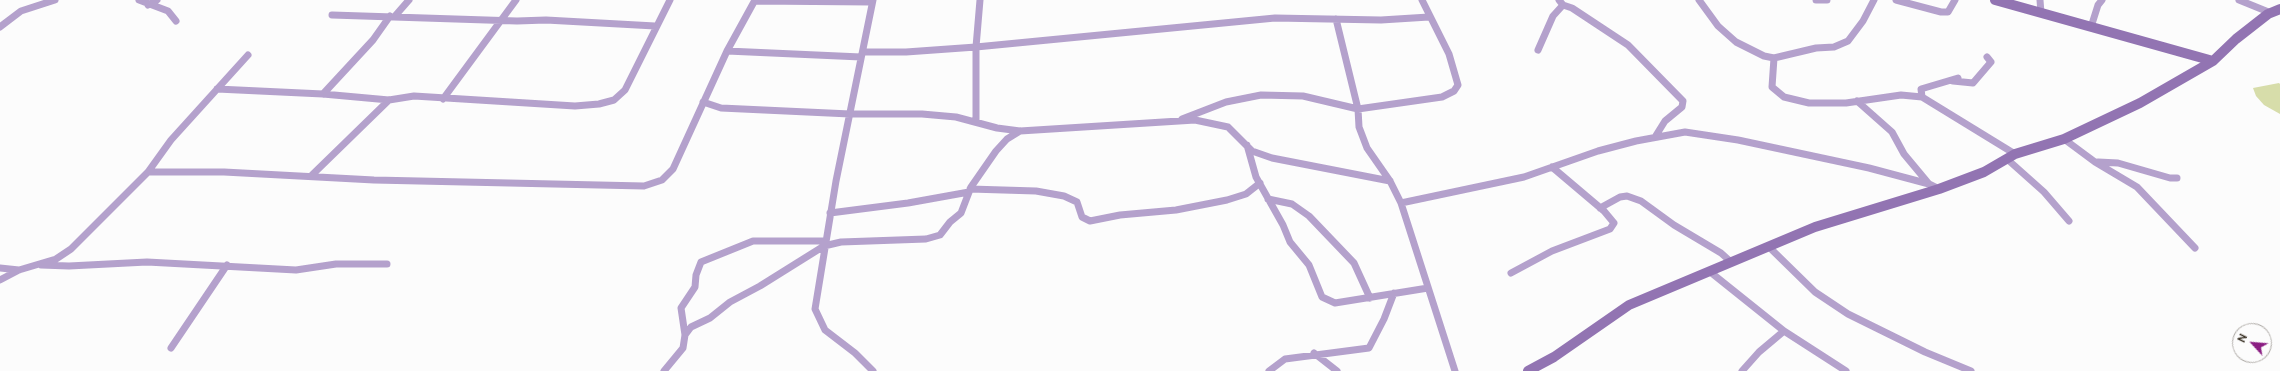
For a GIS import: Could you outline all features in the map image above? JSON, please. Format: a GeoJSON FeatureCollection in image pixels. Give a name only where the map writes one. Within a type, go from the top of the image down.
{"type":"FeatureCollection","features":[{"type":"Feature","properties":{"kind":"street"},"geometry":{"type":"LineString","coordinates":[[0,27],[21,12],[55,0]]}},
{"type":"Feature","properties":{"kind":"street"},"geometry":{"type":"LineString","coordinates":[[139,0],[148,5],[168,11],[170,16],[176,21]]}},
{"type":"Feature","properties":{"kind":"street"},"geometry":{"type":"LineString","coordinates":[[148,5],[157,0]]}},
{"type":"Feature","properties":{"kind":"street"},"geometry":{"type":"LineString","coordinates":[[323,94],[409,0]]}},
{"type":"Feature","properties":{"kind":"street"},"geometry":{"type":"LineString","coordinates":[[443,99],[503,20],[516,0]]}},
{"type":"Feature","properties":{"kind":"street"},"geometry":{"type":"LineString","coordinates":[[217,89],[323,94],[389,100],[414,96],[575,106],[599,104],[614,100],[625,90],[655,26],[670,0]]}},
{"type":"Feature","properties":{"kind":"street"},"geometry":{"type":"LineString","coordinates":[[976,122],[976,47],[980,0]]}},
{"type":"Feature","properties":{"kind":"street"},"geometry":{"type":"LineString","coordinates":[[1180,120],[1226,102],[1261,95],[1303,96],[1358,109],[1442,97],[1454,91],[1458,85],[1451,60],[1422,0]]}},
{"type":"Feature","properties":{"kind":"street"},"geometry":{"type":"LineString","coordinates":[[1698,0],[1718,26],[1736,42],[1764,56],[1774,58],[1816,48],[1834,47],[1848,41],[1863,21],[1874,0]]}},
{"type":"Feature","properties":{"kind":"street"},"geometry":{"type":"LineString","coordinates":[[1816,0],[1827,0]]}},
{"type":"Feature","properties":{"kind":"street"},"geometry":{"type":"LineString","coordinates":[[1896,0],[1941,12],[1948,12],[1956,0]]}},
{"type":"Feature","properties":{"kind":"street"},"geometry":{"type":"LineString","coordinates":[[1995,0],[2213,61]]}},
{"type":"Feature","properties":{"kind":"street"},"geometry":{"type":"LineString","coordinates":[[2040,0],[2041,13]]}},
{"type":"Feature","properties":{"kind":"street"},"geometry":{"type":"LineString","coordinates":[[2091,27],[2098,5],[2102,0]]}},
{"type":"Feature","properties":{"kind":"street"},"geometry":{"type":"LineString","coordinates":[[2239,0],[2276,11]]}},
{"type":"Feature","properties":{"kind":"street"},"geometry":{"type":"LineString","coordinates":[[148,172],[312,175],[374,180],[644,186],[662,180],[673,169],[703,102],[755,1],[872,1],[830,213],[815,309],[825,330],[855,353],[873,371]]}},
{"type":"Feature","properties":{"kind":"street"},"geometry":{"type":"LineString","coordinates":[[1538,50],[1553,16],[1561,3],[1572,8],[1628,46],[1683,101],[1682,106],[1665,121],[1655,137]]}},
{"type":"Feature","properties":{"kind":"street"},"geometry":{"type":"LineString","coordinates":[[1528,371],[1554,357],[1629,305],[1815,227],[1939,189],[1984,172],[2011,157],[2064,139],[2140,103],[2213,61],[2236,39],[2276,11]]}},
{"type":"Feature","properties":{"kind":"street"},"geometry":{"type":"LineString","coordinates":[[332,15],[546,20],[655,26]]}},
{"type":"Feature","properties":{"kind":"street"},"geometry":{"type":"LineString","coordinates":[[728,51],[862,55],[976,47],[1230,21],[1275,18],[1381,20],[1429,17]]}},
{"type":"Feature","properties":{"kind":"street"},"geometry":{"type":"LineString","coordinates":[[1336,19],[1358,109],[1359,127],[1367,148],[1390,181],[1401,203],[1455,371]]}},
{"type":"Feature","properties":{"kind":"street"},"geometry":{"type":"LineString","coordinates":[[41,265],[71,249],[148,172],[171,140],[248,55]]}},
{"type":"Feature","properties":{"kind":"street"},"geometry":{"type":"LineString","coordinates":[[1948,80],[1973,83],[1991,62],[1987,57]]}},
{"type":"Feature","properties":{"kind":"street"},"geometry":{"type":"LineString","coordinates":[[1774,58],[1771,83],[1784,97],[1810,103],[1857,101],[1901,95],[1922,98],[2011,157],[2069,221]]}},
{"type":"Feature","properties":{"kind":"street"},"geometry":{"type":"LineString","coordinates":[[1922,98],[1920,89],[1958,78]]}},
{"type":"Feature","properties":{"kind":"street"},"geometry":{"type":"LineString","coordinates":[[312,175],[389,100]]}},
{"type":"Feature","properties":{"kind":"street"},"geometry":{"type":"LineString","coordinates":[[1857,101],[1892,132],[1904,154],[1929,184]]}},
{"type":"Feature","properties":{"kind":"street"},"geometry":{"type":"LineString","coordinates":[[703,102],[722,108],[850,114],[922,114],[956,117],[1020,131],[1196,120],[1228,127],[1247,146],[1258,154],[1390,181]]}},
{"type":"Feature","properties":{"kind":"street"},"geometry":{"type":"LineString","coordinates":[[685,335],[681,308],[695,287],[697,268],[705,260],[753,241],[825,244],[936,237],[961,213],[969,190],[996,151],[1007,139],[1020,131]]}},
{"type":"Feature","properties":{"kind":"street"},"geometry":{"type":"LineString","coordinates":[[1401,203],[1495,184],[1552,167],[1598,151],[1655,137],[1685,132],[1738,140],[1869,168],[1929,184],[1939,189]]}},
{"type":"Feature","properties":{"kind":"street"},"geometry":{"type":"LineString","coordinates":[[2064,139],[2095,162],[2137,187],[2195,248]]}},
{"type":"Feature","properties":{"kind":"street"},"geometry":{"type":"LineString","coordinates":[[1247,146],[1251,166],[1293,247],[1309,265],[1322,297],[1335,303],[1428,288]]}},
{"type":"Feature","properties":{"kind":"street"},"geometry":{"type":"LineString","coordinates":[[2095,162],[2118,163],[2161,174],[2170,178],[2177,178]]}},
{"type":"Feature","properties":{"kind":"street"},"geometry":{"type":"LineString","coordinates":[[1511,273],[1552,251],[1610,229],[1614,223],[1600,208],[1552,167]]}},
{"type":"Feature","properties":{"kind":"street"},"geometry":{"type":"LineString","coordinates":[[830,213],[908,203],[969,190],[1036,191],[1064,196],[1077,202],[1082,217],[1090,220],[1120,215],[1176,210],[1227,200],[1246,194],[1260,183]]}},
{"type":"Feature","properties":{"kind":"street"},"geometry":{"type":"LineString","coordinates":[[1600,208],[1620,197],[1627,196],[1641,201],[1674,225],[1721,253],[1731,262]]}},
{"type":"Feature","properties":{"kind":"street"},"geometry":{"type":"LineString","coordinates":[[1268,199],[1292,204],[1309,216],[1354,263],[1370,298]]}},
{"type":"Feature","properties":{"kind":"street"},"geometry":{"type":"LineString","coordinates":[[664,371],[680,353],[685,335],[691,327],[710,318],[730,302],[760,286],[825,244]]}},
{"type":"Feature","properties":{"kind":"street"},"geometry":{"type":"LineString","coordinates":[[1768,246],[1814,292],[1848,314],[1925,352],[1971,371]]}},
{"type":"Feature","properties":{"kind":"street"},"geometry":{"type":"LineString","coordinates":[[0,280],[19,270],[41,265],[147,262],[227,265],[296,270],[336,264],[387,264]]}},
{"type":"Feature","properties":{"kind":"street"},"geometry":{"type":"LineString","coordinates":[[171,348],[227,265]]}},
{"type":"Feature","properties":{"kind":"street"},"geometry":{"type":"LineString","coordinates":[[0,268],[19,270]]}},
{"type":"Feature","properties":{"kind":"street"},"geometry":{"type":"LineString","coordinates":[[1709,271],[1784,331],[1846,371]]}},
{"type":"Feature","properties":{"kind":"street"},"geometry":{"type":"LineString","coordinates":[[1270,371],[1285,359],[1314,353],[1362,350],[1368,348],[1384,319],[1394,293]]}},
{"type":"Feature","properties":{"kind":"street"},"geometry":{"type":"LineString","coordinates":[[1742,371],[1758,352],[1784,331]]}},
{"type":"Feature","properties":{"kind":"street"},"geometry":{"type":"LineString","coordinates":[[1314,353],[1337,371]]}},
{"type":"Feature","properties":{"kind":"green space"},"geometry":{"type":"Polygon","coordinates":[[[2279,83],[2280,114],[2264,105],[2256,96],[2253,88],[2279,83]]]}}]}
